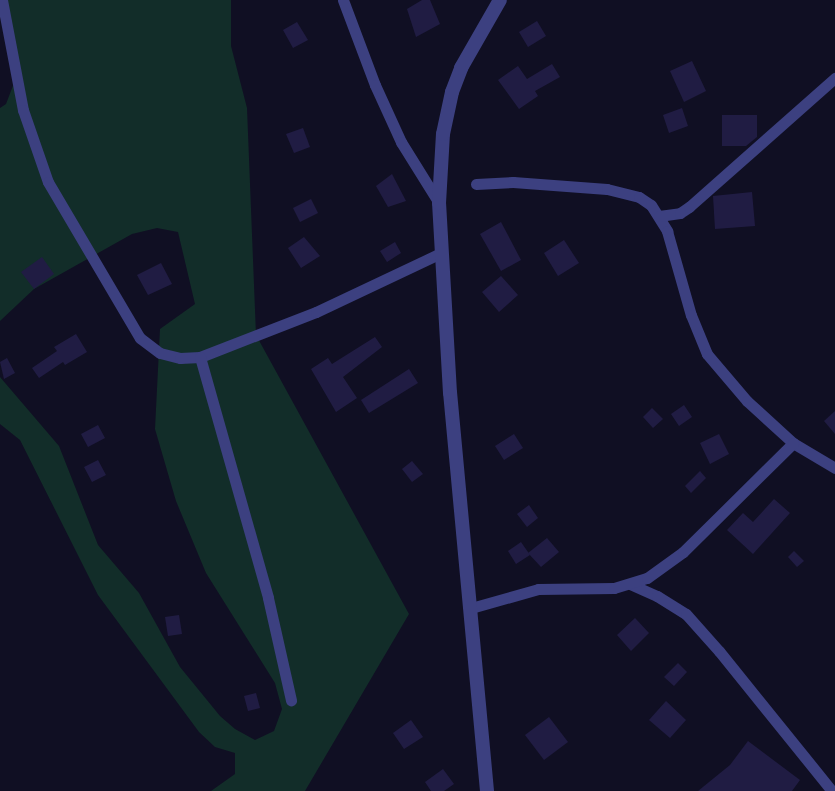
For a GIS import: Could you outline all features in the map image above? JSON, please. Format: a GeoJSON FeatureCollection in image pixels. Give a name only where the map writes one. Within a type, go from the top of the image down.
{"type":"FeatureCollection","features":[{"type":"Feature","properties":{"kind":"street"},"geometry":{"type":"LineString","coordinates":[[2,0],[23,110],[48,182],[140,338],[160,353],[180,358],[200,357],[316,312],[441,252]]}},
{"type":"Feature","properties":{"kind":"street"},"geometry":{"type":"LineString","coordinates":[[343,0],[375,85],[401,142],[438,203]]}},
{"type":"Feature","properties":{"kind":"street"},"geometry":{"type":"LineString","coordinates":[[487,791],[450,393],[438,203],[443,134],[449,99],[461,68],[500,0]]}},
{"type":"Feature","properties":{"kind":"street"},"geometry":{"type":"LineString","coordinates":[[659,216],[680,213],[689,207],[835,78]]}},
{"type":"Feature","properties":{"kind":"street"},"geometry":{"type":"LineString","coordinates":[[476,184],[513,182],[607,189],[640,197],[659,216],[667,231],[691,315],[707,354],[747,401],[793,443],[835,468]]}},
{"type":"Feature","properties":{"kind":"street"},"geometry":{"type":"LineString","coordinates":[[200,357],[266,589],[291,700]]}},
{"type":"Feature","properties":{"kind":"street"},"geometry":{"type":"LineString","coordinates":[[471,608],[538,589],[604,588],[630,584],[647,578],[683,552],[793,443]]}},
{"type":"Feature","properties":{"kind":"street"},"geometry":{"type":"LineString","coordinates":[[630,584],[657,596],[686,614],[720,651],[832,791]]}},
{"type":"Feature","properties":{"kind":"green space"},"geometry":{"type":"Polygon","coordinates":[[[2,0],[231,0],[231,46],[247,108],[256,335],[409,614],[305,791],[211,791],[235,774],[235,753],[215,747],[199,732],[98,595],[20,440],[0,424],[0,377],[59,446],[98,545],[139,593],[180,667],[220,716],[235,729],[255,740],[274,731],[282,709],[275,683],[206,573],[176,501],[155,429],[160,329],[195,304],[178,232],[157,228],[132,234],[34,289],[0,321],[0,108],[6,104],[14,83],[2,0]]]}},
{"type":"Feature","properties":{"kind":"building"},"geometry":{"type":"Polygon","coordinates":[[[422,0],[430,0],[440,24],[416,37],[407,9],[422,0]]]}},
{"type":"Feature","properties":{"kind":"building"},"geometry":{"type":"Polygon","coordinates":[[[537,21],[546,36],[528,47],[519,32],[537,21]]]}},
{"type":"Feature","properties":{"kind":"building"},"geometry":{"type":"Polygon","coordinates":[[[297,22],[308,40],[293,48],[283,30],[297,22]]]}},
{"type":"Feature","properties":{"kind":"building"},"geometry":{"type":"Polygon","coordinates":[[[692,61],[706,91],[684,102],[670,71],[692,61]]]}},
{"type":"Feature","properties":{"kind":"building"},"geometry":{"type":"Polygon","coordinates":[[[552,64],[560,77],[535,91],[538,96],[519,109],[498,80],[518,66],[527,79],[552,64]]]}},
{"type":"Feature","properties":{"kind":"building"},"geometry":{"type":"Polygon","coordinates":[[[682,108],[688,126],[669,133],[663,115],[682,108]]]}},
{"type":"Feature","properties":{"kind":"building"},"geometry":{"type":"Polygon","coordinates":[[[722,115],[757,115],[757,137],[746,146],[722,146],[722,115]]]}},
{"type":"Feature","properties":{"kind":"building"},"geometry":{"type":"Polygon","coordinates":[[[303,128],[310,147],[294,153],[286,134],[303,128]]]}},
{"type":"Feature","properties":{"kind":"building"},"geometry":{"type":"Polygon","coordinates":[[[392,174],[406,201],[388,207],[376,186],[392,174]]]}},
{"type":"Feature","properties":{"kind":"building"},"geometry":{"type":"Polygon","coordinates":[[[752,192],[755,226],[715,229],[713,196],[752,192]]]}},
{"type":"Feature","properties":{"kind":"building"},"geometry":{"type":"Polygon","coordinates":[[[311,199],[318,213],[300,222],[293,208],[311,199]]]}},
{"type":"Feature","properties":{"kind":"building"},"geometry":{"type":"Polygon","coordinates":[[[501,222],[521,260],[501,271],[480,234],[501,222]]]}},
{"type":"Feature","properties":{"kind":"building"},"geometry":{"type":"Polygon","coordinates":[[[304,237],[320,256],[301,268],[288,248],[304,237]]]}},
{"type":"Feature","properties":{"kind":"building"},"geometry":{"type":"Polygon","coordinates":[[[564,240],[579,263],[558,276],[544,253],[564,240]]]}},
{"type":"Feature","properties":{"kind":"building"},"geometry":{"type":"Polygon","coordinates":[[[395,242],[401,253],[387,262],[380,251],[395,242]]]}},
{"type":"Feature","properties":{"kind":"building"},"geometry":{"type":"Polygon","coordinates":[[[42,257],[54,274],[34,289],[21,272],[42,257]]]}},
{"type":"Feature","properties":{"kind":"building"},"geometry":{"type":"Polygon","coordinates":[[[161,263],[172,284],[148,295],[137,275],[161,263]]]}},
{"type":"Feature","properties":{"kind":"building"},"geometry":{"type":"Polygon","coordinates":[[[501,276],[518,295],[499,312],[482,292],[501,276]]]}},
{"type":"Feature","properties":{"kind":"building"},"geometry":{"type":"Polygon","coordinates":[[[76,334],[87,352],[65,365],[63,362],[39,378],[32,368],[57,351],[54,347],[76,334]]]}},
{"type":"Feature","properties":{"kind":"building"},"geometry":{"type":"Polygon","coordinates":[[[375,337],[382,347],[343,377],[357,398],[336,412],[311,369],[328,358],[332,364],[375,337]]]}},
{"type":"Feature","properties":{"kind":"building"},"geometry":{"type":"Polygon","coordinates":[[[7,358],[15,373],[4,379],[0,362],[7,358]]]}},
{"type":"Feature","properties":{"kind":"building"},"geometry":{"type":"Polygon","coordinates":[[[409,369],[418,383],[369,413],[361,400],[409,369]]]}},
{"type":"Feature","properties":{"kind":"building"},"geometry":{"type":"Polygon","coordinates":[[[684,405],[692,417],[679,426],[671,414],[684,405]]]}},
{"type":"Feature","properties":{"kind":"building"},"geometry":{"type":"Polygon","coordinates":[[[652,408],[663,419],[653,428],[643,417],[652,408]]]}},
{"type":"Feature","properties":{"kind":"building"},"geometry":{"type":"Polygon","coordinates":[[[835,411],[835,434],[824,421],[835,411]]]}},
{"type":"Feature","properties":{"kind":"building"},"geometry":{"type":"Polygon","coordinates":[[[98,425],[105,438],[88,447],[81,434],[98,425]]]}},
{"type":"Feature","properties":{"kind":"building"},"geometry":{"type":"Polygon","coordinates":[[[514,434],[523,448],[504,460],[495,446],[514,434]]]}},
{"type":"Feature","properties":{"kind":"building"},"geometry":{"type":"Polygon","coordinates":[[[719,434],[729,454],[710,464],[700,443],[719,434]]]}},
{"type":"Feature","properties":{"kind":"building"},"geometry":{"type":"Polygon","coordinates":[[[98,460],[106,475],[92,482],[84,467],[98,460]]]}},
{"type":"Feature","properties":{"kind":"building"},"geometry":{"type":"Polygon","coordinates":[[[412,461],[423,474],[412,482],[402,469],[412,461]]]}},
{"type":"Feature","properties":{"kind":"building"},"geometry":{"type":"Polygon","coordinates":[[[700,471],[706,478],[691,493],[685,486],[700,471]]]}},
{"type":"Feature","properties":{"kind":"building"},"geometry":{"type":"Polygon","coordinates":[[[774,499],[790,513],[753,554],[727,530],[743,513],[753,522],[774,499]]]}},
{"type":"Feature","properties":{"kind":"building"},"geometry":{"type":"Polygon","coordinates":[[[529,505],[538,518],[527,527],[517,514],[529,505]]]}},
{"type":"Feature","properties":{"kind":"building"},"geometry":{"type":"Polygon","coordinates":[[[547,538],[559,552],[541,567],[528,553],[547,538]]]}},
{"type":"Feature","properties":{"kind":"building"},"geometry":{"type":"Polygon","coordinates":[[[521,542],[530,555],[516,564],[508,551],[521,542]]]}},
{"type":"Feature","properties":{"kind":"building"},"geometry":{"type":"Polygon","coordinates":[[[794,551],[804,561],[797,567],[788,557],[794,551]]]}},
{"type":"Feature","properties":{"kind":"building"},"geometry":{"type":"Polygon","coordinates":[[[179,615],[182,634],[168,636],[165,617],[179,615]]]}},
{"type":"Feature","properties":{"kind":"building"},"geometry":{"type":"Polygon","coordinates":[[[635,618],[649,633],[631,651],[617,635],[635,618]]]}},
{"type":"Feature","properties":{"kind":"building"},"geometry":{"type":"Polygon","coordinates":[[[678,663],[687,672],[674,686],[664,677],[678,663]]]}},
{"type":"Feature","properties":{"kind":"building"},"geometry":{"type":"Polygon","coordinates":[[[256,693],[260,708],[248,711],[244,696],[256,693]]]}},
{"type":"Feature","properties":{"kind":"building"},"geometry":{"type":"Polygon","coordinates":[[[666,701],[686,720],[670,738],[649,720],[666,701]]]}},
{"type":"Feature","properties":{"kind":"building"},"geometry":{"type":"Polygon","coordinates":[[[549,717],[568,742],[544,760],[525,735],[549,717]]]}},
{"type":"Feature","properties":{"kind":"building"},"geometry":{"type":"Polygon","coordinates":[[[411,720],[423,737],[404,749],[393,733],[411,720]]]}},
{"type":"Feature","properties":{"kind":"building"},"geometry":{"type":"Polygon","coordinates":[[[748,741],[800,780],[792,791],[698,791],[730,765],[748,741]]]}},
{"type":"Feature","properties":{"kind":"building"},"geometry":{"type":"Polygon","coordinates":[[[443,769],[454,784],[444,791],[431,791],[425,782],[443,769]]]}}]}
